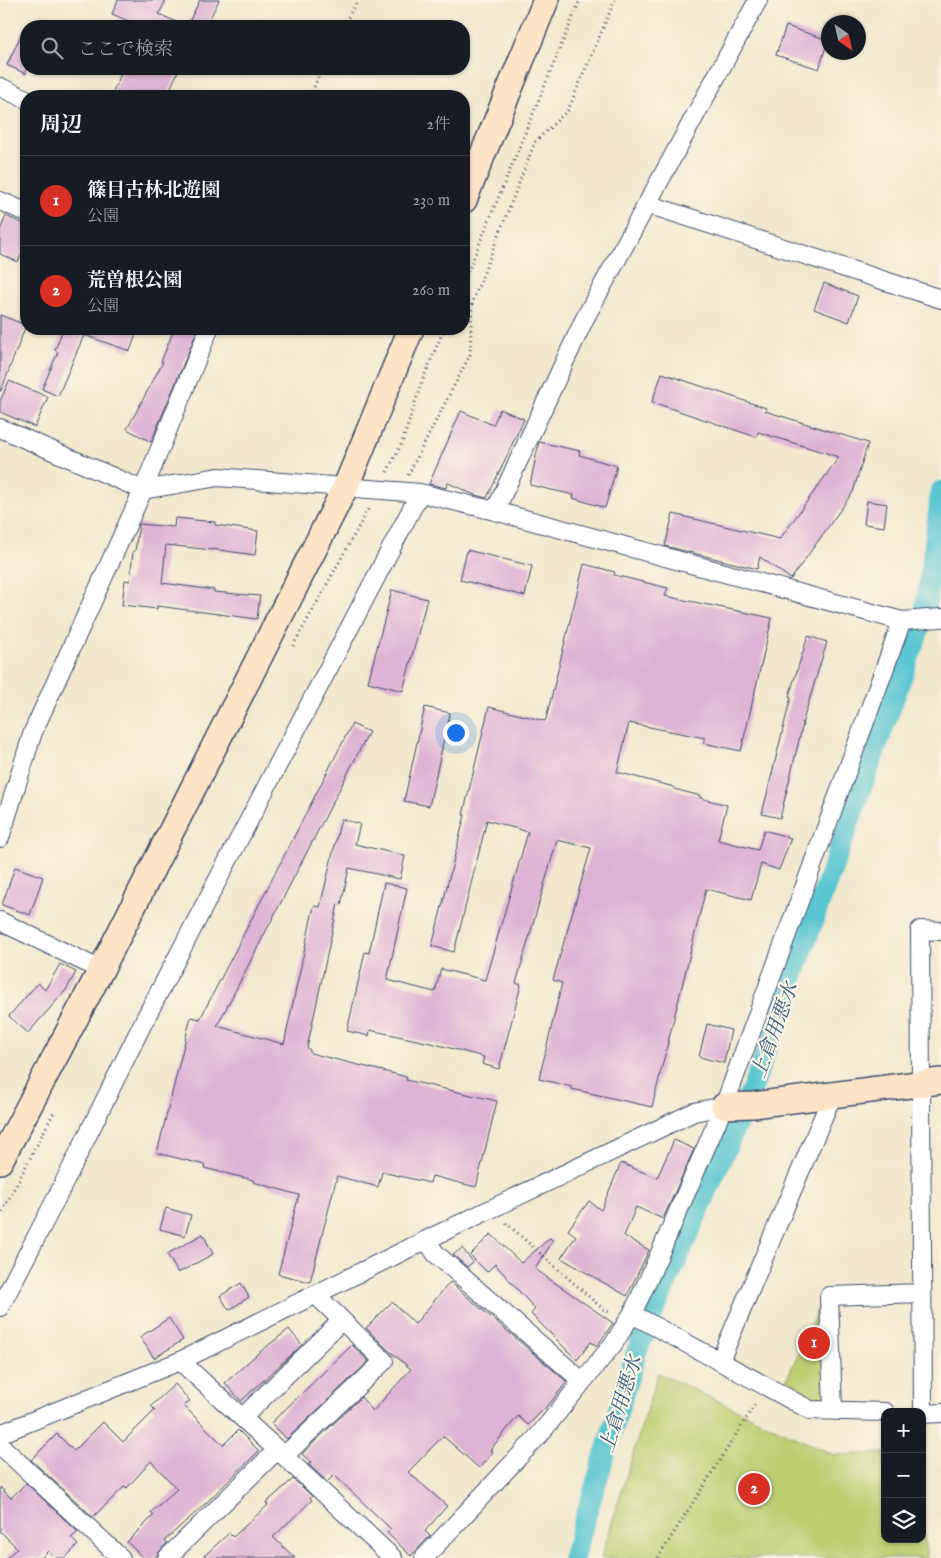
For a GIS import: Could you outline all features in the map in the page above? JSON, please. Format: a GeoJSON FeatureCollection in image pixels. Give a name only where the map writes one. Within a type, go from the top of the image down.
{"type":"FeatureCollection","features":[{"type":"Feature","properties":{"kind":"street"},"geometry":{"type":"LineString","coordinates":[[470,185],[546,0]]}},
{"type":"Feature","properties":{"kind":"street"},"geometry":{"type":"LineString","coordinates":[[494,511],[584,318],[758,0]]}},
{"type":"Feature","properties":{"kind":"street"},"geometry":{"type":"LineString","coordinates":[[0,87],[20,96]]}},
{"type":"Feature","properties":{"kind":"street"},"geometry":{"type":"LineString","coordinates":[[0,201],[20,209]]}},
{"type":"Feature","properties":{"kind":"street"},"geometry":{"type":"LineString","coordinates":[[647,204],[941,299]]}},
{"type":"Feature","properties":{"kind":"street"},"geometry":{"type":"LineString","coordinates":[[0,838],[33,732],[143,490],[208,335]]}},
{"type":"Feature","properties":{"kind":"street"},"geometry":{"type":"LineString","coordinates":[[0,1161],[101,970],[346,486],[409,335]]}},
{"type":"Feature","properties":{"kind":"street"},"geometry":{"type":"LineString","coordinates":[[0,428],[143,490],[218,477],[420,492],[902,621],[936,619]]}},
{"type":"Feature","properties":{"kind":"street"},"geometry":{"type":"LineString","coordinates":[[0,1307],[59,1193],[144,1019],[420,492]]}},
{"type":"Feature","properties":{"kind":"street"},"geometry":{"type":"LineString","coordinates":[[424,1558],[540,1434],[614,1343],[629,1318],[724,1106],[902,621]]}},
{"type":"Feature","properties":{"kind":"street"},"geometry":{"type":"LineString","coordinates":[[0,920],[101,970]]}},
{"type":"Feature","properties":{"kind":"street"},"geometry":{"type":"LineString","coordinates":[[923,1408],[922,1293],[931,1083],[920,930],[941,931]]}},
{"type":"Feature","properties":{"kind":"street"},"geometry":{"type":"LineString","coordinates":[[0,1434],[180,1361],[426,1240],[694,1112],[724,1106],[753,1105],[931,1083]]}},
{"type":"Feature","properties":{"kind":"street"},"geometry":{"type":"LineString","coordinates":[[720,1362],[832,1096]]}},
{"type":"Feature","properties":{"kind":"street"},"geometry":{"type":"LineString","coordinates":[[426,1240],[436,1254],[582,1381]]}},
{"type":"Feature","properties":{"kind":"street"},"geometry":{"type":"LineString","coordinates":[[833,1410],[829,1296],[922,1293]]}},
{"type":"Feature","properties":{"kind":"street"},"geometry":{"type":"LineString","coordinates":[[167,1558],[280,1453],[384,1361],[316,1295]]}},
{"type":"Feature","properties":{"kind":"street"},"geometry":{"type":"LineString","coordinates":[[629,1318],[662,1329],[766,1388],[810,1410],[881,1412]]}},
{"type":"Feature","properties":{"kind":"street"},"geometry":{"type":"LineString","coordinates":[[242,1418],[342,1320]]}},
{"type":"Feature","properties":{"kind":"street"},"geometry":{"type":"LineString","coordinates":[[180,1361],[393,1558]]}},
{"type":"Feature","properties":{"kind":"street"},"geometry":{"type":"LineString","coordinates":[[926,1414],[941,1413]]}},
{"type":"Feature","properties":{"kind":"street"},"geometry":{"type":"LineString","coordinates":[[0,1445],[120,1558]]}},
{"type":"Feature","properties":{"kind":"path"},"geometry":{"type":"LineString","coordinates":[[346,20],[358,0]]}},
{"type":"Feature","properties":{"kind":"path"},"geometry":{"type":"LineString","coordinates":[[470,266],[580,0]]}},
{"type":"Feature","properties":{"kind":"path"},"geometry":{"type":"LineString","coordinates":[[400,490],[470,355],[472,303],[536,142],[568,110],[615,0]]}},
{"type":"Feature","properties":{"kind":"path"},"geometry":{"type":"LineString","coordinates":[[313,90],[319,75]]}},
{"type":"Feature","properties":{"kind":"path"},"geometry":{"type":"LineString","coordinates":[[491,1209],[604,1310],[629,1318]]}},
{"type":"Feature","properties":{"kind":"path"},"geometry":{"type":"LineString","coordinates":[[658,1558],[766,1388]]}},
{"type":"Feature","properties":{"kind":"green space"},"geometry":{"type":"Polygon","coordinates":[[[821,1302],[828,1401],[818,1400],[785,1383],[821,1302]]]}},
{"type":"Feature","properties":{"kind":"green space"},"geometry":{"type":"Polygon","coordinates":[[[658,1373],[834,1455],[881,1453],[881,1543],[925,1543],[927,1558],[601,1558],[658,1373]]]}},
{"type":"Feature","properties":{"kind":"building"},"geometry":{"type":"Polygon","coordinates":[[[118,0],[166,0],[159,14],[172,20],[126,20],[112,14],[118,0]]]}},
{"type":"Feature","properties":{"kind":"building"},"geometry":{"type":"Polygon","coordinates":[[[200,0],[219,0],[209,20],[190,20],[200,0]]]}},
{"type":"Feature","properties":{"kind":"building"},"geometry":{"type":"Polygon","coordinates":[[[786,26],[821,38],[822,60],[819,69],[776,55],[786,26]]]}},
{"type":"Feature","properties":{"kind":"building"},"geometry":{"type":"Polygon","coordinates":[[[20,37],[20,71],[7,65],[20,37]]]}},
{"type":"Feature","properties":{"kind":"building"},"geometry":{"type":"Polygon","coordinates":[[[120,75],[176,75],[170,90],[114,90],[120,75]]]}},
{"type":"Feature","properties":{"kind":"building"},"geometry":{"type":"Polygon","coordinates":[[[6,216],[20,222],[20,258],[18,262],[0,254],[0,230],[6,216]]]}},
{"type":"Feature","properties":{"kind":"building"},"geometry":{"type":"Polygon","coordinates":[[[824,283],[858,296],[849,322],[814,309],[824,283]]]}},
{"type":"Feature","properties":{"kind":"building"},"geometry":{"type":"Polygon","coordinates":[[[0,315],[20,323],[20,335],[22,335],[0,391],[0,315]]]}},
{"type":"Feature","properties":{"kind":"building"},"geometry":{"type":"Polygon","coordinates":[[[61,335],[84,335],[58,396],[42,389],[58,352],[55,350],[61,335]]]}},
{"type":"Feature","properties":{"kind":"building"},"geometry":{"type":"Polygon","coordinates":[[[84,335],[136,335],[130,351],[84,335]]]}},
{"type":"Feature","properties":{"kind":"building"},"geometry":{"type":"Polygon","coordinates":[[[172,335],[196,335],[151,442],[127,429],[163,362],[161,362],[172,335]]]}},
{"type":"Feature","properties":{"kind":"building"},"geometry":{"type":"Polygon","coordinates":[[[662,373],[766,408],[765,411],[868,443],[853,492],[791,579],[760,557],[757,569],[665,546],[673,514],[780,539],[839,457],[758,432],[756,437],[652,402],[662,373]]]}},
{"type":"Feature","properties":{"kind":"building"},"geometry":{"type":"Polygon","coordinates":[[[9,381],[48,397],[35,427],[0,412],[0,401],[9,381]]]}},
{"type":"Feature","properties":{"kind":"building"},"geometry":{"type":"Polygon","coordinates":[[[500,409],[524,419],[487,498],[475,495],[448,483],[446,488],[429,484],[461,411],[493,425],[500,409]]]}},
{"type":"Feature","properties":{"kind":"building"},"geometry":{"type":"Polygon","coordinates":[[[539,442],[580,451],[579,455],[617,466],[605,508],[573,498],[574,495],[530,485],[539,442]]]}},
{"type":"Feature","properties":{"kind":"building"},"geometry":{"type":"Polygon","coordinates":[[[867,501],[887,504],[884,527],[864,524],[867,501]]]}},
{"type":"Feature","properties":{"kind":"building"},"geometry":{"type":"Polygon","coordinates":[[[175,518],[215,522],[215,525],[258,531],[255,555],[166,545],[162,583],[214,590],[214,592],[260,596],[257,619],[157,606],[157,609],[122,605],[125,580],[130,581],[133,551],[135,551],[139,524],[174,527],[175,518]]]}},
{"type":"Feature","properties":{"kind":"building"},"geometry":{"type":"Polygon","coordinates":[[[467,550],[532,566],[525,596],[460,580],[467,550]]]}},
{"type":"Feature","properties":{"kind":"building"},"geometry":{"type":"Polygon","coordinates":[[[584,564],[615,572],[614,575],[668,588],[665,596],[772,618],[741,751],[703,743],[705,738],[629,723],[617,772],[674,787],[674,789],[701,796],[700,798],[727,805],[718,840],[758,850],[764,830],[791,838],[779,870],[761,864],[751,900],[706,889],[652,1107],[572,1089],[572,1087],[539,1079],[562,983],[553,980],[591,848],[557,840],[516,983],[521,985],[499,1069],[482,1064],[484,1057],[435,1044],[370,1030],[369,1036],[347,1031],[365,952],[369,953],[384,883],[407,888],[387,980],[435,992],[441,969],[485,980],[528,832],[487,820],[454,952],[432,946],[465,815],[463,815],[489,707],[545,721],[546,719],[584,564]]]}},
{"type":"Feature","properties":{"kind":"building"},"geometry":{"type":"Polygon","coordinates":[[[392,590],[427,599],[403,691],[368,682],[392,590]]]}},
{"type":"Feature","properties":{"kind":"building"},"geometry":{"type":"Polygon","coordinates":[[[808,636],[827,642],[802,724],[780,818],[762,814],[791,697],[789,696],[808,636]]]}},
{"type":"Feature","properties":{"kind":"building"},"geometry":{"type":"Polygon","coordinates":[[[425,707],[450,713],[429,806],[404,801],[425,707]]]}},
{"type":"Feature","properties":{"kind":"building"},"geometry":{"type":"Polygon","coordinates":[[[352,724],[369,732],[217,1026],[284,1044],[314,906],[320,907],[341,819],[360,824],[355,844],[405,856],[400,879],[349,868],[341,905],[338,904],[307,1048],[310,1050],[310,1053],[407,1077],[406,1080],[497,1101],[476,1187],[432,1176],[430,1183],[382,1172],[378,1187],[337,1176],[310,1282],[278,1274],[299,1195],[253,1182],[253,1180],[204,1168],[205,1165],[157,1153],[191,1017],[200,1019],[352,724]]]}},
{"type":"Feature","properties":{"kind":"building"},"geometry":{"type":"Polygon","coordinates":[[[15,867],[43,877],[30,915],[2,905],[15,867]]]}},
{"type":"Feature","properties":{"kind":"building"},"geometry":{"type":"Polygon","coordinates":[[[60,964],[76,972],[66,990],[28,1033],[9,1016],[38,983],[45,990],[60,964]]]}},
{"type":"Feature","properties":{"kind":"building"},"geometry":{"type":"Polygon","coordinates":[[[707,1024],[731,1030],[724,1063],[699,1057],[707,1024]]]}},
{"type":"Feature","properties":{"kind":"building"},"geometry":{"type":"Polygon","coordinates":[[[674,1140],[694,1149],[663,1219],[636,1207],[624,1236],[649,1250],[627,1296],[561,1258],[576,1236],[568,1230],[589,1201],[601,1210],[621,1163],[657,1178],[674,1140]]]}},
{"type":"Feature","properties":{"kind":"building"},"geometry":{"type":"Polygon","coordinates":[[[166,1208],[191,1215],[185,1236],[160,1229],[166,1208]]]}},
{"type":"Feature","properties":{"kind":"building"},"geometry":{"type":"Polygon","coordinates":[[[203,1234],[213,1254],[178,1273],[167,1254],[203,1234]]]}},
{"type":"Feature","properties":{"kind":"building"},"geometry":{"type":"Polygon","coordinates":[[[491,1234],[521,1263],[550,1238],[553,1241],[535,1269],[613,1323],[597,1346],[591,1342],[577,1360],[531,1314],[535,1309],[495,1264],[487,1272],[470,1255],[491,1234]]]}},
{"type":"Feature","properties":{"kind":"building"},"geometry":{"type":"Polygon","coordinates":[[[462,1248],[473,1262],[467,1267],[453,1255],[462,1248]]]}},
{"type":"Feature","properties":{"kind":"building"},"geometry":{"type":"Polygon","coordinates":[[[450,1282],[567,1382],[551,1402],[528,1425],[518,1416],[490,1450],[493,1452],[479,1468],[443,1436],[408,1472],[447,1506],[425,1531],[430,1536],[411,1556],[387,1533],[391,1529],[334,1475],[327,1482],[308,1464],[311,1462],[302,1454],[361,1397],[373,1411],[411,1369],[366,1328],[392,1302],[415,1324],[450,1282]]]}},
{"type":"Feature","properties":{"kind":"building"},"geometry":{"type":"Polygon","coordinates":[[[241,1283],[249,1297],[229,1310],[220,1296],[241,1283]]]}},
{"type":"Feature","properties":{"kind":"building"},"geometry":{"type":"Polygon","coordinates":[[[169,1318],[183,1340],[154,1358],[140,1337],[169,1318]]]}},
{"type":"Feature","properties":{"kind":"building"},"geometry":{"type":"Polygon","coordinates":[[[289,1329],[302,1345],[241,1401],[225,1383],[289,1329]]]}},
{"type":"Feature","properties":{"kind":"building"},"geometry":{"type":"Polygon","coordinates":[[[352,1345],[369,1361],[287,1439],[271,1423],[352,1345]]]}},
{"type":"Feature","properties":{"kind":"building"},"geometry":{"type":"Polygon","coordinates":[[[175,1384],[190,1401],[184,1406],[223,1445],[238,1430],[259,1451],[165,1540],[167,1543],[154,1558],[143,1558],[127,1542],[154,1515],[151,1512],[177,1489],[151,1461],[127,1488],[125,1486],[93,1517],[31,1460],[57,1434],[74,1451],[103,1422],[123,1442],[155,1410],[151,1406],[175,1384]]]}},
{"type":"Feature","properties":{"kind":"building"},"geometry":{"type":"Polygon","coordinates":[[[293,1479],[312,1496],[310,1498],[312,1500],[273,1537],[295,1558],[202,1558],[229,1533],[233,1537],[268,1505],[266,1503],[293,1479]]]}},
{"type":"Feature","properties":{"kind":"building"},"geometry":{"type":"Polygon","coordinates":[[[26,1483],[78,1532],[71,1538],[78,1545],[65,1558],[55,1558],[48,1551],[41,1558],[6,1558],[17,1548],[0,1531],[0,1487],[11,1498],[26,1483]]]}},
{"type":"Feature","properties":{"kind":"waterway","name":"上倉用悪水"},"geometry":{"type":"LineString","coordinates":[[573,1558],[636,1353],[753,1087],[924,616],[941,491]]}},
{"type":"Feature","properties":{"kind":"place","name":"篠目古林北遊園"},"geometry":{"type":"Point","coordinates":[814,1343]}},
{"type":"Feature","properties":{"kind":"place","name":"荒曽根公園"},"geometry":{"type":"Point","coordinates":[754,1489]}}]}
